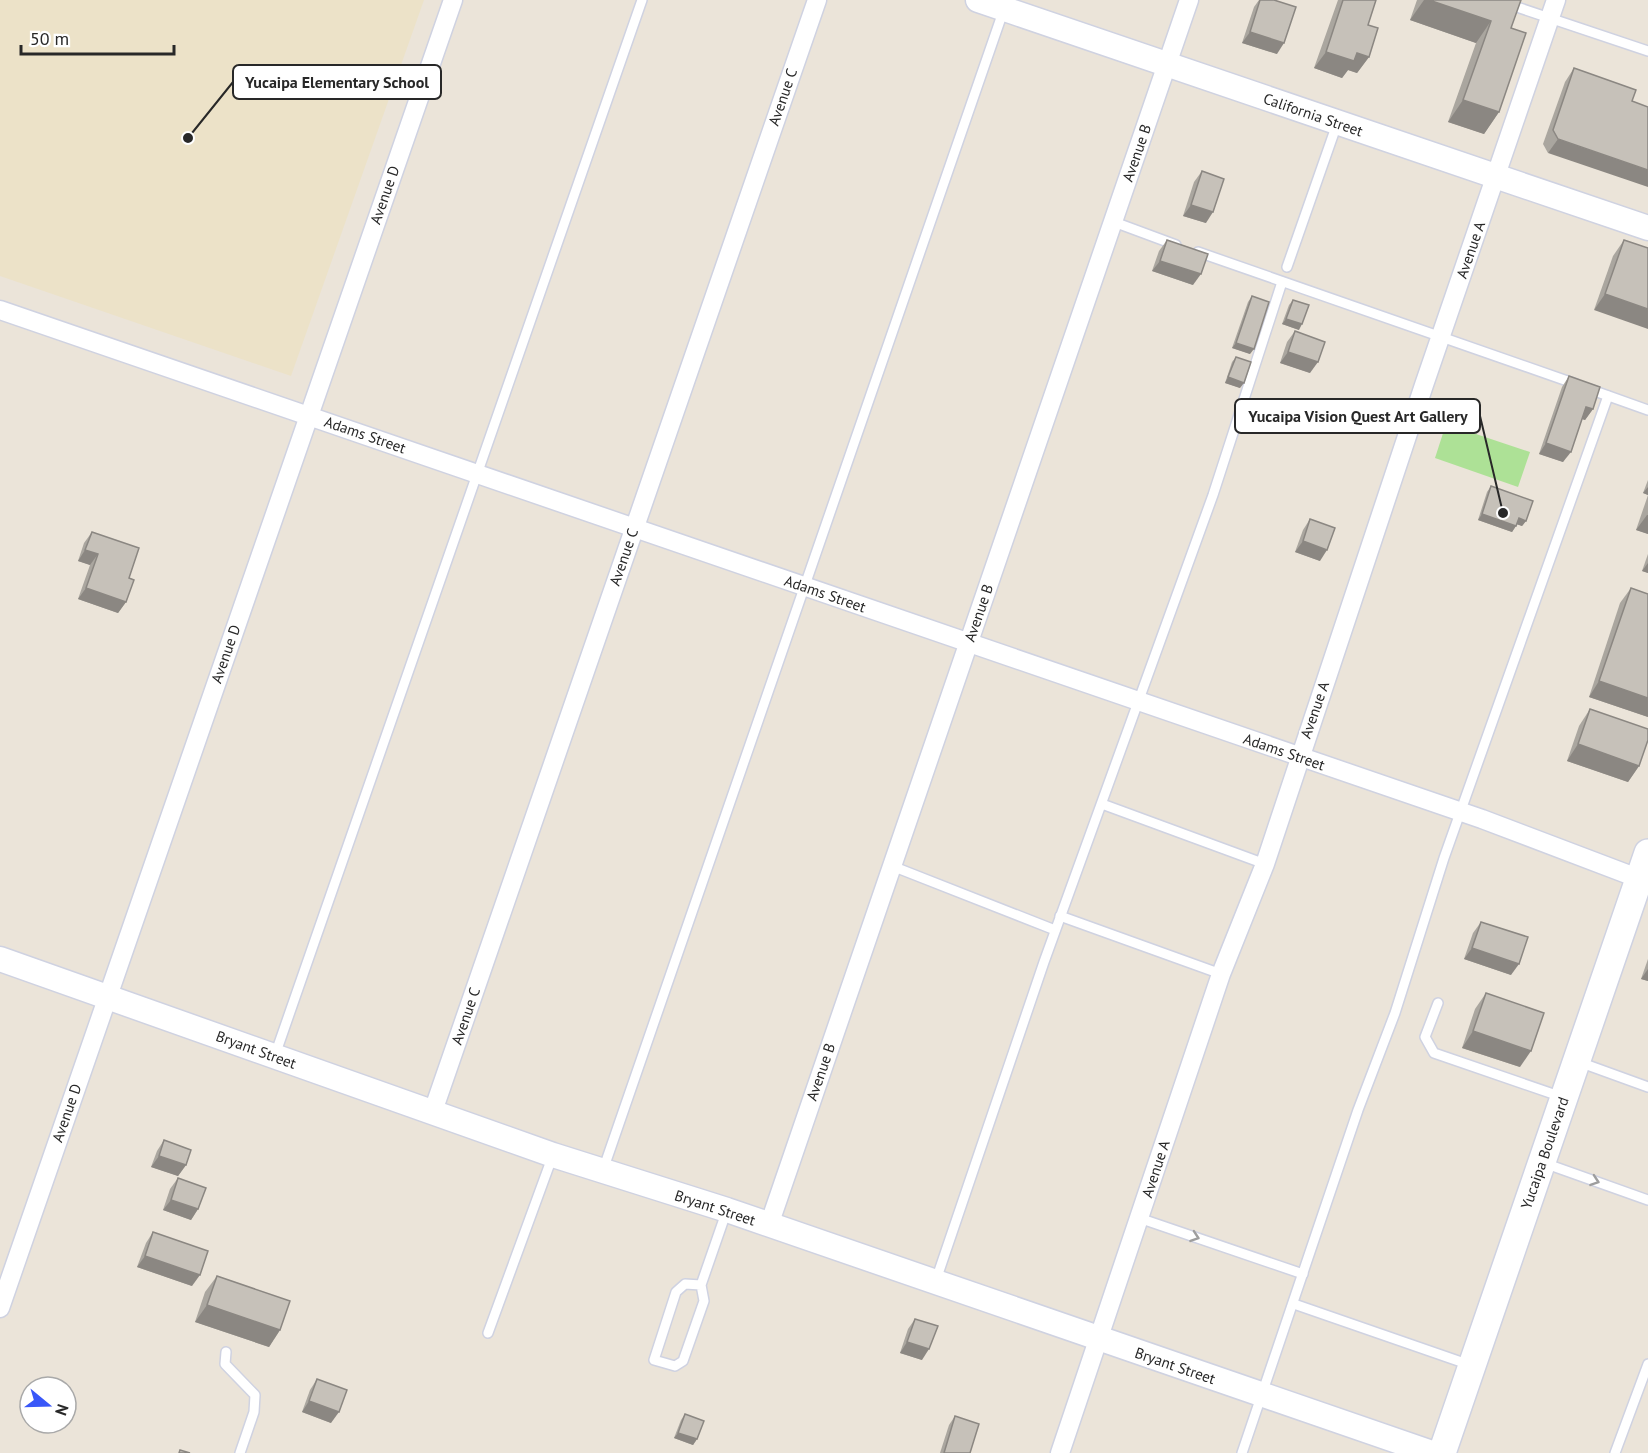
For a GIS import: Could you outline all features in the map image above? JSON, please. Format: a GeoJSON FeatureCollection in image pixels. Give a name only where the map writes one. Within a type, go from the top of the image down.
{"type":"FeatureCollection","features":[{"type":"Feature","properties":{"kind":"main road","name":"Yucaipa Boulevard"},"geometry":{"type":"LineString","coordinates":[[1442,1453],[1577,1061],[1644,880],[1648,853]]}},
{"type":"Feature","properties":{"kind":"street","name":"Avenue D"},"geometry":{"type":"LineString","coordinates":[[0,1308],[453,0]]}},
{"type":"Feature","properties":{"kind":"street","name":"Avenue C"},"geometry":{"type":"LineString","coordinates":[[432,1114],[817,0]]}},
{"type":"Feature","properties":{"kind":"street","name":"California Street"},"geometry":{"type":"LineString","coordinates":[[978,0],[1006,4],[1337,124],[1648,228]]}},
{"type":"Feature","properties":{"kind":"street","name":"Avenue B"},"geometry":{"type":"LineString","coordinates":[[769,1225],[1189,0]]}},
{"type":"Feature","properties":{"kind":"street","name":"Avenue A"},"geometry":{"type":"LineString","coordinates":[[1060,1453],[1221,974],[1265,864],[1556,0]]}},
{"type":"Feature","properties":{"kind":"street","name":"Adams Street"},"geometry":{"type":"LineString","coordinates":[[0,310],[805,588],[969,642],[1138,703],[1462,812],[1644,880]]}},
{"type":"Feature","properties":{"kind":"street","name":"Bryant Street"},"geometry":{"type":"LineString","coordinates":[[0,959],[603,1173],[727,1210],[1432,1453]]}},
{"type":"Feature","properties":{"kind":"lane"},"geometry":{"type":"LineString","coordinates":[[274,1057],[642,0]]}},
{"type":"Feature","properties":{"kind":"lane"},"geometry":{"type":"LineString","coordinates":[[1496,0],[1648,51]]}},
{"type":"Feature","properties":{"kind":"lane"},"geometry":{"type":"LineString","coordinates":[[603,1173],[687,922],[805,588],[1006,4]]}},
{"type":"Feature","properties":{"kind":"lane"},"geometry":{"type":"LineString","coordinates":[[1287,267],[1337,124]]}},
{"type":"Feature","properties":{"kind":"lane"},"geometry":{"type":"LineString","coordinates":[[1114,222],[1181,246]]}},
{"type":"Feature","properties":{"kind":"lane"},"geometry":{"type":"LineString","coordinates":[[1192,250],[1648,410]]}},
{"type":"Feature","properties":{"kind":"lane"},"geometry":{"type":"LineString","coordinates":[[936,1282],[1055,930],[1213,495],[1282,282]]}},
{"type":"Feature","properties":{"kind":"lane"},"geometry":{"type":"LineString","coordinates":[[1242,1453],[1462,812],[1608,396]]}},
{"type":"Feature","properties":{"kind":"lane"},"geometry":{"type":"LineString","coordinates":[[1102,804],[1265,864]]}},
{"type":"Feature","properties":{"kind":"lane"},"geometry":{"type":"LineString","coordinates":[[892,866],[1055,930]]}},
{"type":"Feature","properties":{"kind":"lane"},"geometry":{"type":"LineString","coordinates":[[1060,916],[1221,974]]}},
{"type":"Feature","properties":{"kind":"lane"},"geometry":{"type":"LineString","coordinates":[[1438,1003],[1425,1037],[1434,1053],[1564,1098]]}},
{"type":"Feature","properties":{"kind":"lane"},"geometry":{"type":"LineString","coordinates":[[1577,1061],[1648,1087]]}},
{"type":"Feature","properties":{"kind":"lane"},"geometry":{"type":"LineString","coordinates":[[488,1334],[553,1155]]}},
{"type":"Feature","properties":{"kind":"lane"},"geometry":{"type":"LineString","coordinates":[[1542,1162],[1648,1200]]}},
{"type":"Feature","properties":{"kind":"lane"},"geometry":{"type":"LineString","coordinates":[[701,1285],[685,1284],[676,1292],[654,1360],[675,1366],[683,1361],[704,1301],[701,1285],[727,1210]]}},
{"type":"Feature","properties":{"kind":"lane"},"geometry":{"type":"LineString","coordinates":[[1140,1218],[1303,1274]]}},
{"type":"Feature","properties":{"kind":"lane"},"geometry":{"type":"LineString","coordinates":[[1294,1304],[1472,1366]]}},
{"type":"Feature","properties":{"kind":"lane"},"geometry":{"type":"LineString","coordinates":[[226,1352],[225,1364],[255,1395],[254,1412],[240,1453]]}},
{"type":"Feature","properties":{"kind":"lane"},"geometry":{"type":"LineString","coordinates":[[1615,1453],[1648,1364]]}},
{"type":"Feature","properties":{"kind":"shaded area"},"geometry":{"type":"Polygon","coordinates":[[[0,0],[424,0],[291,376],[0,276],[0,0]]]}},
{"type":"Feature","properties":{"kind":"green space"},"geometry":{"type":"Polygon","coordinates":[[[1446,424],[1530,452],[1518,487],[1435,458],[1446,424]]]}},
{"type":"Feature","properties":{"kind":"building"},"geometry":{"type":"Polygon","coordinates":[[[1260,0],[1274,0],[1296,7],[1284,43],[1250,32],[1260,0]]]}},
{"type":"Feature","properties":{"kind":"building"},"geometry":{"type":"Polygon","coordinates":[[[1343,0],[1376,0],[1368,25],[1378,28],[1369,57],[1357,53],[1354,61],[1326,52],[1343,0]]]}},
{"type":"Feature","properties":{"kind":"building"},"geometry":{"type":"Polygon","coordinates":[[[1429,0],[1521,0],[1511,28],[1526,33],[1499,112],[1463,100],[1491,21],[1429,0]]]}},
{"type":"Feature","properties":{"kind":"building"},"geometry":{"type":"Polygon","coordinates":[[[1574,68],[1636,90],[1632,101],[1648,107],[1648,170],[1558,139],[1553,130],[1574,68]]]}},
{"type":"Feature","properties":{"kind":"building"},"geometry":{"type":"Polygon","coordinates":[[[1202,171],[1224,179],[1213,212],[1191,205],[1202,171]]]}},
{"type":"Feature","properties":{"kind":"building"},"geometry":{"type":"Polygon","coordinates":[[[1167,240],[1208,254],[1201,274],[1160,261],[1167,240]]]}},
{"type":"Feature","properties":{"kind":"building"},"geometry":{"type":"Polygon","coordinates":[[[1624,240],[1648,248],[1648,309],[1605,294],[1624,240]]]}},
{"type":"Feature","properties":{"kind":"building"},"geometry":{"type":"Polygon","coordinates":[[[1252,296],[1269,302],[1254,349],[1236,343],[1252,296]]]}},
{"type":"Feature","properties":{"kind":"building"},"geometry":{"type":"Polygon","coordinates":[[[1293,300],[1309,305],[1302,324],[1286,319],[1293,300]]]}},
{"type":"Feature","properties":{"kind":"building"},"geometry":{"type":"Polygon","coordinates":[[[1295,331],[1325,342],[1318,362],[1288,352],[1295,331]]]}},
{"type":"Feature","properties":{"kind":"building"},"geometry":{"type":"Polygon","coordinates":[[[1236,357],[1251,362],[1244,383],[1228,377],[1236,357]]]}},
{"type":"Feature","properties":{"kind":"building"},"geometry":{"type":"Polygon","coordinates":[[[1569,376],[1600,387],[1593,409],[1586,407],[1571,452],[1546,443],[1569,376]]]}},
{"type":"Feature","properties":{"kind":"building"},"geometry":{"type":"Polygon","coordinates":[[[1491,486],[1533,501],[1526,521],[1519,518],[1516,526],[1482,514],[1491,486]]]}},
{"type":"Feature","properties":{"kind":"building"},"geometry":{"type":"Polygon","coordinates":[[[1310,519],[1335,528],[1327,550],[1303,541],[1310,519]]]}},
{"type":"Feature","properties":{"kind":"building"},"geometry":{"type":"Polygon","coordinates":[[[92,532],[139,548],[129,578],[134,580],[126,602],[86,588],[98,554],[85,550],[92,532]]]}},
{"type":"Feature","properties":{"kind":"building"},"geometry":{"type":"Polygon","coordinates":[[[1631,588],[1648,594],[1648,698],[1599,681],[1631,588]]]}},
{"type":"Feature","properties":{"kind":"building"},"geometry":{"type":"Polygon","coordinates":[[[1590,709],[1648,729],[1648,740],[1639,766],[1578,744],[1590,709]]]}},
{"type":"Feature","properties":{"kind":"building"},"geometry":{"type":"Polygon","coordinates":[[[1481,922],[1528,937],[1519,964],[1472,948],[1481,922]]]}},
{"type":"Feature","properties":{"kind":"building"},"geometry":{"type":"Polygon","coordinates":[[[1486,993],[1544,1013],[1531,1051],[1473,1031],[1486,993]]]}},
{"type":"Feature","properties":{"kind":"building"},"geometry":{"type":"Polygon","coordinates":[[[164,1140],[191,1150],[186,1165],[159,1156],[164,1140]]]}},
{"type":"Feature","properties":{"kind":"building"},"geometry":{"type":"Polygon","coordinates":[[[178,1178],[206,1188],[198,1209],[171,1200],[178,1178]]]}},
{"type":"Feature","properties":{"kind":"building"},"geometry":{"type":"Polygon","coordinates":[[[153,1232],[208,1251],[200,1275],[145,1256],[153,1232]]]}},
{"type":"Feature","properties":{"kind":"building"},"geometry":{"type":"Polygon","coordinates":[[[217,1276],[290,1301],[280,1330],[207,1305],[217,1276]]]}},
{"type":"Feature","properties":{"kind":"building"},"geometry":{"type":"Polygon","coordinates":[[[915,1319],[938,1326],[929,1349],[907,1342],[915,1319]]]}},
{"type":"Feature","properties":{"kind":"building"},"geometry":{"type":"Polygon","coordinates":[[[317,1379],[347,1390],[339,1412],[309,1401],[317,1379]]]}},
{"type":"Feature","properties":{"kind":"building"},"geometry":{"type":"Polygon","coordinates":[[[685,1414],[704,1421],[697,1439],[678,1433],[685,1414]]]}},
{"type":"Feature","properties":{"kind":"building"},"geometry":{"type":"Polygon","coordinates":[[[955,1416],[979,1424],[970,1453],[944,1453],[955,1416]]]}},
{"type":"Feature","properties":{"kind":"place","name":"Yucaipa Elementary School"},"geometry":{"type":"Point","coordinates":[188,138]}},
{"type":"Feature","properties":{"kind":"place","name":"Yucaipa Vision Quest Art Gallery"},"geometry":{"type":"Point","coordinates":[1503,513]}}]}
